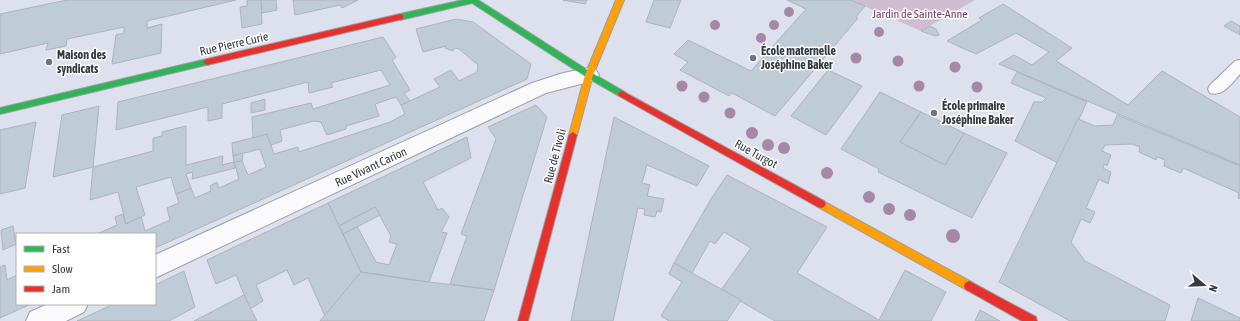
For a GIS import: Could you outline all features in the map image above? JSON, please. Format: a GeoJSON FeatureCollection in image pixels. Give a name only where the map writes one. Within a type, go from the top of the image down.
{"type":"FeatureCollection","features":[{"type":"Feature","properties":{"kind":"street","name":"Rue Turgot"},"geometry":{"type":"LineString","coordinates":[[473,0],[589,75],[1032,321]]}},
{"type":"Feature","properties":{"kind":"street","name":"Rue Pierre Curie"},"geometry":{"type":"LineString","coordinates":[[0,111],[473,0]]}},
{"type":"Feature","properties":{"kind":"street","name":"Rue de Tivoli"},"geometry":{"type":"LineString","coordinates":[[523,321],[589,75],[620,0]]}},
{"type":"Feature","properties":{"kind":"street","name":"Rue Vivant Carion"},"geometry":{"type":"LineString","coordinates":[[156,267],[540,88],[564,80],[589,75]]}},
{"type":"Feature","properties":{"kind":"street"},"geometry":{"type":"LineString","coordinates":[[39,321],[74,305]]}},
{"type":"Feature","properties":{"kind":"lane"},"geometry":{"type":"LineString","coordinates":[[1216,89],[1240,65]]}},
{"type":"Feature","properties":{"kind":"green space","name":"Jardin de Sainte-Anne"},"geometry":{"type":"Polygon","coordinates":[[[850,0],[975,0],[921,31],[850,0]]]}},
{"type":"Feature","properties":{"kind":"building"},"geometry":{"type":"Polygon","coordinates":[[[67,0],[236,0],[147,21],[147,28],[162,24],[161,53],[112,64],[116,35],[124,33],[124,27],[67,39],[66,46],[46,50],[48,43],[0,54],[0,14],[67,0]]]}},
{"type":"Feature","properties":{"kind":"building"},"geometry":{"type":"Polygon","coordinates":[[[247,0],[261,0],[262,24],[242,28],[240,7],[247,6],[247,0]]]}},
{"type":"Feature","properties":{"kind":"building"},"geometry":{"type":"Polygon","coordinates":[[[261,0],[276,0],[277,10],[262,13],[261,0]]]}},
{"type":"Feature","properties":{"kind":"building"},"geometry":{"type":"Polygon","coordinates":[[[293,0],[358,0],[342,8],[340,5],[295,15],[293,0]]]}},
{"type":"Feature","properties":{"kind":"building"},"geometry":{"type":"Polygon","coordinates":[[[563,0],[587,0],[585,4],[563,0]]]}},
{"type":"Feature","properties":{"kind":"building"},"geometry":{"type":"Polygon","coordinates":[[[654,0],[681,0],[670,28],[646,22],[654,0]]]}},
{"type":"Feature","properties":{"kind":"building"},"geometry":{"type":"Polygon","coordinates":[[[787,0],[850,0],[865,6],[856,17],[858,18],[775,116],[732,93],[729,96],[680,70],[688,62],[674,54],[688,40],[751,71],[806,9],[787,0]]]}},
{"type":"Feature","properties":{"kind":"building"},"geometry":{"type":"Polygon","coordinates":[[[1003,4],[1072,48],[1056,61],[1128,105],[1162,71],[1240,117],[1240,165],[999,64],[1014,55],[1032,65],[1049,52],[1016,33],[976,54],[947,41],[982,20],[979,18],[1003,4]]]}},
{"type":"Feature","properties":{"kind":"building"},"geometry":{"type":"Polygon","coordinates":[[[456,19],[473,22],[531,64],[527,79],[156,248],[156,233],[99,233],[117,225],[115,217],[123,214],[126,224],[141,216],[145,231],[170,220],[167,208],[179,203],[176,194],[191,188],[195,198],[211,191],[210,186],[217,182],[219,188],[239,179],[234,162],[242,161],[248,175],[266,167],[260,149],[233,156],[232,143],[267,134],[274,154],[298,147],[299,152],[390,122],[405,114],[401,105],[440,87],[434,79],[451,70],[459,81],[477,72],[478,65],[459,49],[455,48],[453,51],[445,48],[446,46],[423,52],[416,29],[456,19]]]}},
{"type":"Feature","properties":{"kind":"building"},"geometry":{"type":"Polygon","coordinates":[[[1231,21],[1240,26],[1240,35],[1224,26],[1231,21]]]}},
{"type":"Feature","properties":{"kind":"building"},"geometry":{"type":"Polygon","coordinates":[[[930,26],[936,29],[939,35],[935,36],[921,31],[930,26]]]}},
{"type":"Feature","properties":{"kind":"building"},"geometry":{"type":"Polygon","coordinates":[[[383,37],[396,57],[392,60],[410,90],[404,93],[410,101],[401,105],[396,97],[375,104],[379,116],[346,126],[346,129],[327,135],[321,122],[314,121],[280,130],[282,141],[271,145],[267,134],[253,138],[252,117],[311,103],[313,109],[390,85],[381,70],[331,83],[333,87],[309,93],[308,82],[222,104],[222,118],[208,121],[208,107],[116,130],[118,102],[383,37]]]}},
{"type":"Feature","properties":{"kind":"building"},"geometry":{"type":"Polygon","coordinates":[[[828,70],[862,86],[826,135],[791,116],[828,70]]]}},
{"type":"Feature","properties":{"kind":"building"},"geometry":{"type":"Polygon","coordinates":[[[1017,72],[1087,102],[1058,163],[1015,141],[1034,102],[1042,102],[1046,98],[1011,83],[1017,72]]]}},
{"type":"Feature","properties":{"kind":"building"},"geometry":{"type":"Polygon","coordinates":[[[880,92],[921,112],[900,142],[945,165],[964,133],[1007,153],[972,218],[878,172],[879,169],[841,149],[880,92]]]}},
{"type":"Feature","properties":{"kind":"building"},"geometry":{"type":"Polygon","coordinates":[[[265,99],[265,110],[251,113],[251,103],[265,99]]]}},
{"type":"Feature","properties":{"kind":"building"},"geometry":{"type":"Polygon","coordinates":[[[536,105],[547,117],[494,290],[450,284],[467,236],[461,234],[496,139],[488,127],[536,105]]]}},
{"type":"Feature","properties":{"kind":"building"},"geometry":{"type":"Polygon","coordinates":[[[99,106],[93,167],[53,177],[62,115],[99,106]]]}},
{"type":"Feature","properties":{"kind":"building"},"geometry":{"type":"Polygon","coordinates":[[[921,112],[964,133],[945,165],[900,142],[921,112]]]}},
{"type":"Feature","properties":{"kind":"building"},"geometry":{"type":"Polygon","coordinates":[[[1117,115],[1240,166],[1240,199],[1238,198],[1239,193],[1183,168],[1181,173],[1164,166],[1165,160],[1157,157],[1156,160],[1139,152],[1140,147],[1132,144],[1105,145],[1102,151],[1111,155],[1107,166],[1104,164],[1103,168],[1111,172],[1108,184],[1099,179],[1086,208],[1095,212],[1090,223],[1081,219],[1071,242],[1085,261],[1170,305],[1165,321],[1070,321],[999,282],[1078,119],[1095,126],[1113,125],[1117,115]]]}},
{"type":"Feature","properties":{"kind":"building"},"geometry":{"type":"Polygon","coordinates":[[[614,117],[709,166],[697,186],[647,165],[642,183],[650,185],[647,196],[664,199],[661,212],[657,211],[655,217],[644,215],[645,209],[638,208],[613,321],[571,321],[614,117]]]}},
{"type":"Feature","properties":{"kind":"building"},"geometry":{"type":"Polygon","coordinates":[[[36,122],[25,188],[0,194],[0,130],[36,122]]]}},
{"type":"Feature","properties":{"kind":"building"},"geometry":{"type":"Polygon","coordinates":[[[186,126],[186,165],[223,156],[222,165],[234,162],[235,168],[192,179],[193,172],[186,174],[191,188],[176,194],[171,177],[136,187],[145,215],[126,224],[118,192],[90,200],[93,167],[153,151],[153,138],[162,136],[162,132],[186,126]]]}},
{"type":"Feature","properties":{"kind":"building"},"geometry":{"type":"Polygon","coordinates":[[[467,137],[471,158],[423,182],[438,210],[442,208],[449,217],[441,232],[447,233],[429,282],[361,272],[343,234],[357,226],[376,262],[389,265],[397,244],[389,242],[391,236],[375,207],[339,226],[328,203],[467,137]]]}},
{"type":"Feature","properties":{"kind":"building"},"geometry":{"type":"Polygon","coordinates":[[[243,153],[242,161],[234,162],[233,156],[243,153]]]}},
{"type":"Feature","properties":{"kind":"building"},"geometry":{"type":"Polygon","coordinates":[[[727,175],[827,227],[797,273],[879,320],[905,270],[946,292],[931,321],[775,321],[721,290],[751,248],[724,232],[715,244],[710,241],[692,273],[674,263],[711,199],[727,175]]]}},
{"type":"Feature","properties":{"kind":"building"},"geometry":{"type":"Polygon","coordinates":[[[328,203],[361,272],[325,316],[308,278],[294,285],[287,270],[256,285],[263,301],[250,309],[236,275],[216,284],[207,260],[328,203]]]}},
{"type":"Feature","properties":{"kind":"building"},"geometry":{"type":"Polygon","coordinates":[[[375,207],[380,215],[343,234],[339,226],[375,207]]]}},
{"type":"Feature","properties":{"kind":"building"},"geometry":{"type":"Polygon","coordinates":[[[13,226],[16,244],[3,250],[1,230],[13,226]]]}},
{"type":"Feature","properties":{"kind":"building"},"geometry":{"type":"Polygon","coordinates":[[[674,263],[741,300],[727,321],[669,321],[661,316],[682,282],[669,274],[674,263]]]}},
{"type":"Feature","properties":{"kind":"building"},"geometry":{"type":"Polygon","coordinates":[[[5,265],[7,280],[16,276],[16,305],[29,305],[0,318],[0,267],[5,265]]]}},
{"type":"Feature","properties":{"kind":"building"},"geometry":{"type":"Polygon","coordinates":[[[184,271],[195,307],[169,321],[77,321],[112,305],[156,305],[156,285],[184,271]]]}},
{"type":"Feature","properties":{"kind":"building"},"geometry":{"type":"Polygon","coordinates":[[[361,272],[494,290],[484,321],[320,321],[361,272]]]}},
{"type":"Feature","properties":{"kind":"building"},"geometry":{"type":"Polygon","coordinates":[[[244,295],[257,321],[194,321],[244,295]]]}},
{"type":"Feature","properties":{"kind":"building"},"geometry":{"type":"Polygon","coordinates":[[[1198,298],[1240,318],[1240,321],[1191,321],[1198,298]]]}},
{"type":"Feature","properties":{"kind":"building"},"geometry":{"type":"Polygon","coordinates":[[[980,310],[1000,321],[975,321],[980,310]]]}},
{"type":"Feature","properties":{"kind":"traffic: fast"},"geometry":{"type":"LineString","coordinates":[[473,0],[589,75],[622,94]]}},
{"type":"Feature","properties":{"kind":"traffic: fast"},"geometry":{"type":"LineString","coordinates":[[400,17],[473,0]]}},
{"type":"Feature","properties":{"kind":"traffic: fast"},"geometry":{"type":"LineString","coordinates":[[0,111],[207,62]]}},
{"type":"Feature","properties":{"kind":"traffic: slow"},"geometry":{"type":"LineString","coordinates":[[573,135],[589,75],[620,0]]}},
{"type":"Feature","properties":{"kind":"traffic: slow"},"geometry":{"type":"LineString","coordinates":[[821,204],[969,286]]}},
{"type":"Feature","properties":{"kind":"traffic: jam"},"geometry":{"type":"LineString","coordinates":[[207,62],[400,17]]}},
{"type":"Feature","properties":{"kind":"traffic: jam"},"geometry":{"type":"LineString","coordinates":[[622,94],[821,204]]}},
{"type":"Feature","properties":{"kind":"traffic: jam"},"geometry":{"type":"LineString","coordinates":[[523,321],[573,135]]}},
{"type":"Feature","properties":{"kind":"traffic: jam"},"geometry":{"type":"LineString","coordinates":[[969,286],[1032,321]]}},
{"type":"Feature","properties":{"kind":"place","name":"École maternelle Joséphine Baker"},"geometry":{"type":"Point","coordinates":[753,58]}},
{"type":"Feature","properties":{"kind":"place","name":"Maison des syndicats"},"geometry":{"type":"Point","coordinates":[49,62]}},
{"type":"Feature","properties":{"kind":"place","name":"École primaire Joséphine Baker"},"geometry":{"type":"Point","coordinates":[934,113]}}]}
